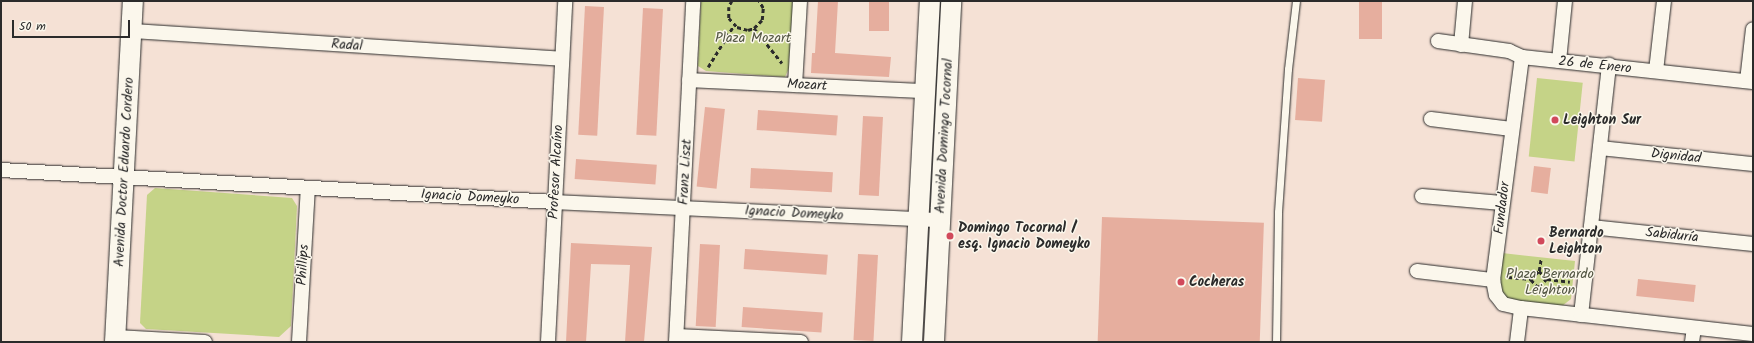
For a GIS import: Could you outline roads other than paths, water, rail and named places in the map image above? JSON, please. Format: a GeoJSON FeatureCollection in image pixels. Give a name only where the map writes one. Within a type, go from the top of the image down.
{"type":"FeatureCollection","features":[{"type":"Feature","properties":{"kind":"main road","name":"Avenida Doctor Eduardo Cordero"},"geometry":{"type":"LineString","coordinates":[[116,340],[133,1]]}},
{"type":"Feature","properties":{"kind":"main road","name":"Avenida Domingo Tocornal"},"geometry":{"type":"LineString","coordinates":[[912,342],[930,1]]}},
{"type":"Feature","properties":{"kind":"main road","name":"Avenida Domingo Tocornal"},"geometry":{"type":"LineString","coordinates":[[934,342],[951,1]]}},
{"type":"Feature","properties":{"kind":"street","name":"Profesor Alcaíno"},"geometry":{"type":"LineString","coordinates":[[548,342],[565,1]]}},
{"type":"Feature","properties":{"kind":"street","name":"Franz Liszt"},"geometry":{"type":"LineString","coordinates":[[676,339],[683,208],[694,80],[693,1]]}},
{"type":"Feature","properties":{"kind":"street"},"geometry":{"type":"LineString","coordinates":[[796,82],[800,1]]}},
{"type":"Feature","properties":{"kind":"street"},"geometry":{"type":"LineString","coordinates":[[1460,44],[1465,1]]}},
{"type":"Feature","properties":{"kind":"street"},"geometry":{"type":"LineString","coordinates":[[1559,61],[1565,1]]}},
{"type":"Feature","properties":{"kind":"street"},"geometry":{"type":"LineString","coordinates":[[1656,71],[1664,1]]}},
{"type":"Feature","properties":{"kind":"street"},"geometry":{"type":"LineString","coordinates":[[1750,81],[1753,29]]}},
{"type":"Feature","properties":{"kind":"street","name":"Radal"},"geometry":{"type":"LineString","coordinates":[[132,31],[562,59]]}},
{"type":"Feature","properties":{"kind":"street","name":"26 de Enero"},"geometry":{"type":"LineString","coordinates":[[1438,41],[1509,51],[1522,57],[1750,81]]}},
{"type":"Feature","properties":{"kind":"street","name":"Fundador"},"geometry":{"type":"LineString","coordinates":[[1521,308],[1502,304],[1496,295],[1502,203],[1511,128],[1522,57]]}},
{"type":"Feature","properties":{"kind":"street"},"geometry":{"type":"LineString","coordinates":[[1581,315],[1609,65]]}},
{"type":"Feature","properties":{"kind":"street","name":"Mozart"},"geometry":{"type":"LineString","coordinates":[[694,80],[796,82],[925,91]]}},
{"type":"Feature","properties":{"kind":"street"},"geometry":{"type":"LineString","coordinates":[[1431,119],[1511,128]]}},
{"type":"Feature","properties":{"kind":"street","name":"Dignidad"},"geometry":{"type":"LineString","coordinates":[[1600,148],[1753,164]]}},
{"type":"Feature","properties":{"kind":"street","name":"Ignacio Domeyko"},"geometry":{"type":"LineString","coordinates":[[1,170],[555,202],[940,220]]}},
{"type":"Feature","properties":{"kind":"street","name":"Phillips"},"geometry":{"type":"LineString","coordinates":[[299,342],[308,188]]}},
{"type":"Feature","properties":{"kind":"street"},"geometry":{"type":"LineString","coordinates":[[1422,196],[1502,203]]}},
{"type":"Feature","properties":{"kind":"street","name":"Sabiduría"},"geometry":{"type":"LineString","coordinates":[[1591,227],[1753,244]]}},
{"type":"Feature","properties":{"kind":"street"},"geometry":{"type":"LineString","coordinates":[[1417,271],[1498,279]]}},
{"type":"Feature","properties":{"kind":"street"},"geometry":{"type":"LineString","coordinates":[[1517,342],[1521,308],[1753,334]]}},
{"type":"Feature","properties":{"kind":"street"},"geometry":{"type":"LineString","coordinates":[[1692,342],[1694,328]]}},
{"type":"Feature","properties":{"kind":"street"},"geometry":{"type":"LineString","coordinates":[[676,339],[801,342]]}},
{"type":"Feature","properties":{"kind":"street"},"geometry":{"type":"LineString","coordinates":[[116,340],[205,342]]}},
{"type":"Feature","properties":{"kind":"lane"},"geometry":{"type":"LineString","coordinates":[[1276,342],[1278,212],[1288,69],[1296,1]]}},
{"type":"Feature","properties":{"kind":"place","name":"Leighton Sur"},"geometry":{"type":"Point","coordinates":[1555,120]}},
{"type":"Feature","properties":{"kind":"place","name":"Domingo Tocornal / esq. Ignacio Domeyko"},"geometry":{"type":"Point","coordinates":[950,236]}},
{"type":"Feature","properties":{"kind":"place","name":"Bernardo Leighton"},"geometry":{"type":"Point","coordinates":[1541,241]}},
{"type":"Feature","properties":{"kind":"place","name":"Cocheras"},"geometry":{"type":"Point","coordinates":[1181,282]}},
{"type":"Feature","properties":{"kind":"park label","name":"Plaza Mozart"},"geometry":{"type":"Point","coordinates":[753,38]}},
{"type":"Feature","properties":{"kind":"park label","name":"Plaza Bernardo Leighton"},"geometry":{"type":"Point","coordinates":[1550,282]}}]}
